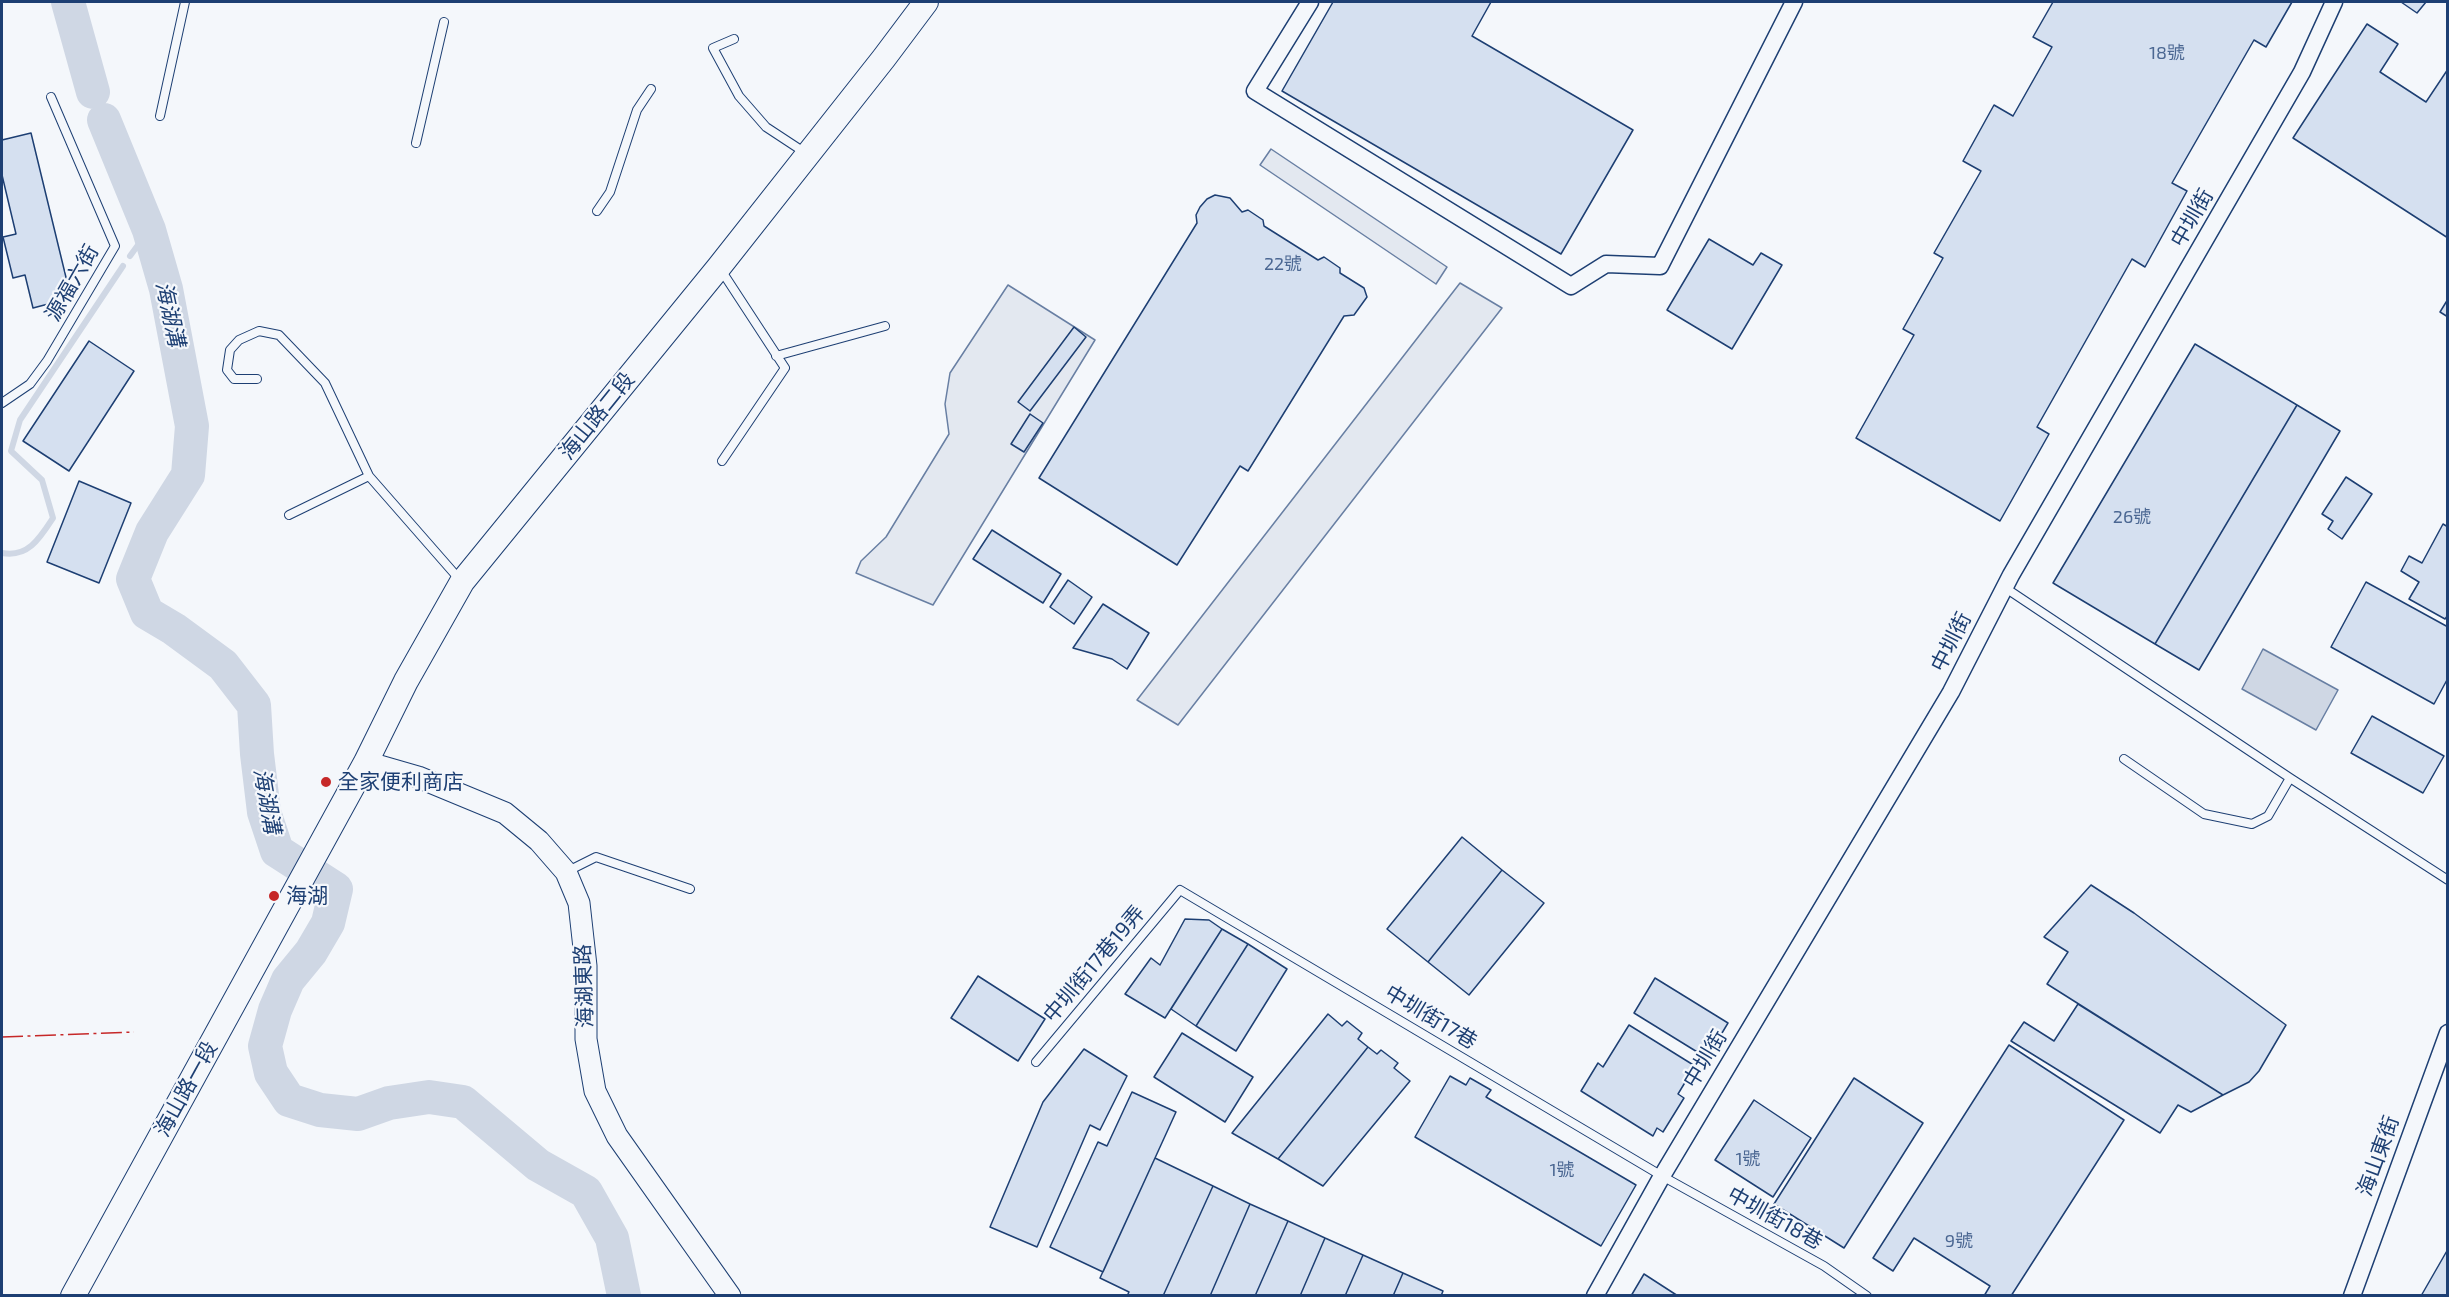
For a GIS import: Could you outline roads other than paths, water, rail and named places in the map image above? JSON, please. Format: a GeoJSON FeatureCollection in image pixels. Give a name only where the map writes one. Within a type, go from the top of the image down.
{"type":"FeatureCollection","features":[{"type":"Feature","properties":{"kind":"main road","name":"海山路二段"},"geometry":{"type":"LineString","coordinates":[[312,859],[366,762],[406,681],[462,582],[719,267],[926,2]]}},
{"type":"Feature","properties":{"kind":"main road","name":"海山路一段"},"geometry":{"type":"LineString","coordinates":[[73,1296],[312,859]]}},
{"type":"Feature","properties":{"kind":"street"},"geometry":{"type":"LineString","coordinates":[[1310,2],[1255,91],[1571,286],[1606,264],[1660,266],[1794,2]]}},
{"type":"Feature","properties":{"kind":"street","name":"中圳街"},"geometry":{"type":"LineString","coordinates":[[1595,1296],[1662,1176],[1951,692],[2004,587],[2302,72],[2334,2]]}},
{"type":"Feature","properties":{"kind":"street","name":"海湖東路"},"geometry":{"type":"LineString","coordinates":[[366,762],[418,777],[505,813],[539,841],[566,872],[579,903],[586,966],[586,1039],[595,1091],[616,1136],[730,1296]]}},
{"type":"Feature","properties":{"kind":"street","name":"海山東街"},"geometry":{"type":"LineString","coordinates":[[2352,1296],[2448,1033]]}},
{"type":"Feature","properties":{"kind":"lane"},"geometry":{"type":"LineString","coordinates":[[160,116],[185,2]]}},
{"type":"Feature","properties":{"kind":"lane"},"geometry":{"type":"LineString","coordinates":[[416,143],[444,22]]}},
{"type":"Feature","properties":{"kind":"lane"},"geometry":{"type":"LineString","coordinates":[[734,39],[713,48],[739,96],[766,127],[807,154]]}},
{"type":"Feature","properties":{"kind":"lane"},"geometry":{"type":"LineString","coordinates":[[597,211],[610,192],[637,110],[651,89]]}},
{"type":"Feature","properties":{"kind":"lane","name":"源福六街"},"geometry":{"type":"LineString","coordinates":[[2,403],[30,384],[47,361],[115,246],[51,97]]}},
{"type":"Feature","properties":{"kind":"lane"},"geometry":{"type":"LineString","coordinates":[[719,267],[785,368],[722,461]]}},
{"type":"Feature","properties":{"kind":"lane"},"geometry":{"type":"LineString","coordinates":[[776,356],[885,326]]}},
{"type":"Feature","properties":{"kind":"lane"},"geometry":{"type":"LineString","coordinates":[[257,379],[234,379],[227,370],[230,350],[239,340],[259,332],[279,335],[325,382],[369,476],[462,582]]}},
{"type":"Feature","properties":{"kind":"lane"},"geometry":{"type":"LineString","coordinates":[[289,515],[369,476]]}},
{"type":"Feature","properties":{"kind":"lane"},"geometry":{"type":"LineString","coordinates":[[2004,587],[2290,778],[2448,880]]}},
{"type":"Feature","properties":{"kind":"lane"},"geometry":{"type":"LineString","coordinates":[[2124,759],[2204,814],[2252,824],[2268,816],[2290,778]]}},
{"type":"Feature","properties":{"kind":"lane"},"geometry":{"type":"LineString","coordinates":[[566,872],[596,857],[690,889]]}},
{"type":"Feature","properties":{"kind":"lane","name":"中圳街17巷"},"geometry":{"type":"LineString","coordinates":[[1180,890],[1662,1176]]}},
{"type":"Feature","properties":{"kind":"lane","name":"中圳街17巷19弄"},"geometry":{"type":"LineString","coordinates":[[1035,1062],[1180,890]]}},
{"type":"Feature","properties":{"kind":"lane","name":"中圳街18巷"},"geometry":{"type":"LineString","coordinates":[[1662,1176],[1824,1266],[1867,1296]]}},
{"type":"Feature","properties":{"kind":"waterway","name":"海湖溝"},"geometry":{"type":"LineString","coordinates":[[68,2],[93,92]]}},
{"type":"Feature","properties":{"kind":"waterway","name":"海湖溝"},"geometry":{"type":"LineString","coordinates":[[104,120],[149,230],[166,289],[192,426],[188,475],[152,532],[133,579],[147,613],[174,629],[223,665],[254,705],[264,812],[277,851],[336,889],[328,923],[311,952],[288,980],[275,1010],[265,1046],[271,1073],[289,1100],[320,1110],[358,1114],[389,1103],[429,1097],[463,1102],[538,1165],[586,1192],[612,1238],[624,1296]]}},
{"type":"Feature","properties":{"kind":"waterway"},"geometry":{"type":"LineString","coordinates":[[130,256],[149,230]]}},
{"type":"Feature","properties":{"kind":"waterway"},"geometry":{"type":"LineString","coordinates":[[2,553],[19,552],[32,545],[53,518],[42,480],[11,451],[20,420],[123,266]]}},
{"type":"Feature","properties":{"kind":"place","name":"全家便利商店"},"geometry":{"type":"Point","coordinates":[326,782]}},
{"type":"Feature","properties":{"kind":"place","name":"海湖"},"geometry":{"type":"Point","coordinates":[274,896]}}]}
